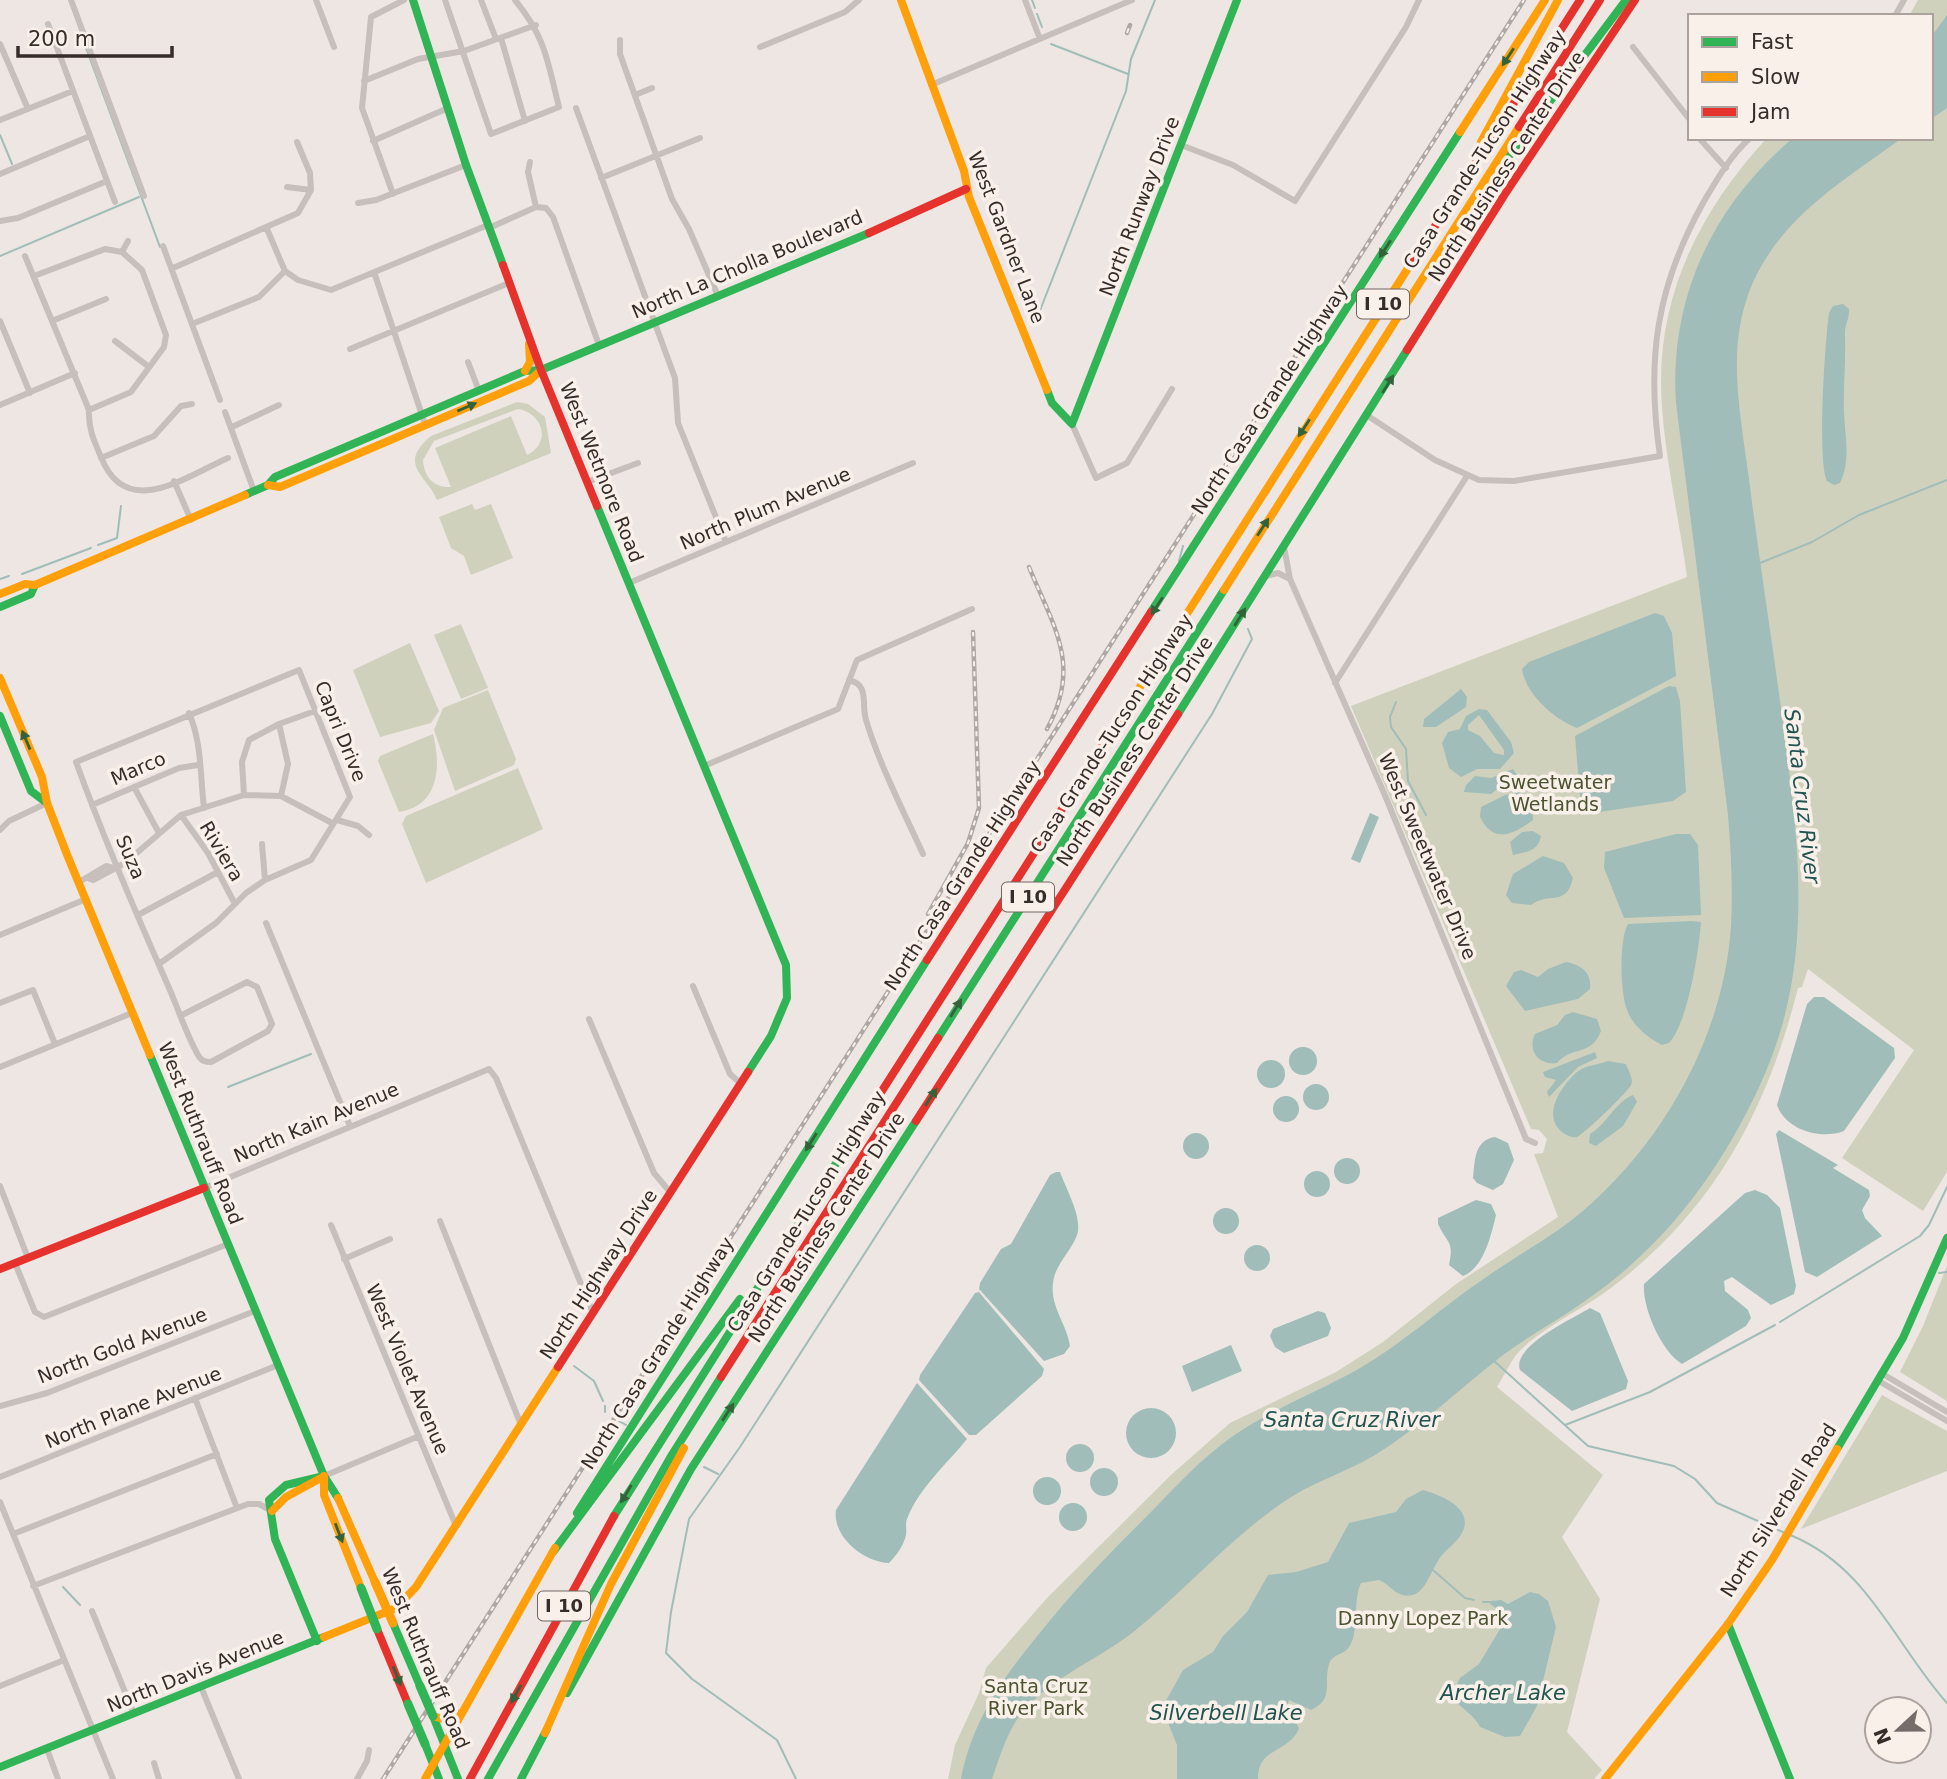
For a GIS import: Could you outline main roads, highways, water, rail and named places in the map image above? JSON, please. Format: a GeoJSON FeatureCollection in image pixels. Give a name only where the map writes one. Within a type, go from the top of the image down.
{"type":"FeatureCollection","features":[{"type":"Feature","properties":{"kind":"main road","name":"West Wetmore Road"},"geometry":{"type":"LineString","coordinates":[[413,0],[466,165],[541,370],[780,949]]}},
{"type":"Feature","properties":{"kind":"main road","name":"West Gardner Lane"},"geometry":{"type":"LineString","coordinates":[[901,0],[964,172],[972,206],[1052,403],[1072,424]]}},
{"type":"Feature","properties":{"kind":"main road","name":"North Runway Drive"},"geometry":{"type":"LineString","coordinates":[[1072,424],[1237,0]]}},
{"type":"Feature","properties":{"kind":"main road","name":"North Casa Grande Highway"},"geometry":{"type":"LineString","coordinates":[[425,1779],[553,1552],[847,1085],[1545,0]]}},
{"type":"Feature","properties":{"kind":"main road"},"geometry":{"type":"LineString","coordinates":[[1445,208],[1558,0]]}},
{"type":"Feature","properties":{"kind":"main road","name":"Casa Grande-Tucson Highway"},"geometry":{"type":"LineString","coordinates":[[470,1779],[611,1520],[781,1244],[1580,0]]}},
{"type":"Feature","properties":{"kind":"main road","name":"Casa Grande-Tucson Highway"},"geometry":{"type":"LineString","coordinates":[[488,1779],[623,1536],[723,1374],[1600,0]]}},
{"type":"Feature","properties":{"kind":"main road"},"geometry":{"type":"LineString","coordinates":[[1464,214],[1626,0]]}},
{"type":"Feature","properties":{"kind":"main road","name":"North Business Center Drive"},"geometry":{"type":"LineString","coordinates":[[521,1779],[691,1469],[1368,416],[1504,194],[1635,0]]}},
{"type":"Feature","properties":{"kind":"main road","name":"North La Cholla Boulevard"},"geometry":{"type":"LineString","coordinates":[[423,420],[529,381],[541,370],[654,321],[810,260],[967,189]]}},
{"type":"Feature","properties":{"kind":"main road"},"geometry":{"type":"LineString","coordinates":[[950,196],[972,206]]}},
{"type":"Feature","properties":{"kind":"main road"},"geometry":{"type":"LineString","coordinates":[[525,371],[530,362],[529,338]]}},
{"type":"Feature","properties":{"kind":"main road","name":"North La Cholla Boulevard"},"geometry":{"type":"LineString","coordinates":[[0,594],[25,584],[35,585],[268,485],[280,486],[479,391],[525,371],[541,370]]}},
{"type":"Feature","properties":{"kind":"main road","name":"North La Cholla Boulevard"},"geometry":{"type":"LineString","coordinates":[[0,607],[31,594],[35,585]]}},
{"type":"Feature","properties":{"kind":"main road","name":"West Ruthrauff Road"},"geometry":{"type":"LineString","coordinates":[[0,678],[42,777],[47,803],[83,880],[86,899],[255,1311],[324,1476],[334,1489],[435,1719],[458,1779]]}},
{"type":"Feature","properties":{"kind":"main road","name":"West Ruthrauff Road"},"geometry":{"type":"LineString","coordinates":[[0,716],[32,791],[47,803]]}},
{"type":"Feature","properties":{"kind":"main road","name":"North Highway Drive"},"geometry":{"type":"LineString","coordinates":[[401,1604],[416,1587],[522,1425],[778,1024],[785,1007],[787,982],[780,949]]}},
{"type":"Feature","properties":{"kind":"main road","name":"North Kain Avenue"},"geometry":{"type":"LineString","coordinates":[[0,1269],[204,1188]]}},
{"type":"Feature","properties":{"kind":"main road","name":"North Silverbell Road"},"geometry":{"type":"LineString","coordinates":[[1605,1779],[1728,1624],[1772,1560],[1916,1312],[1947,1238]]}},
{"type":"Feature","properties":{"kind":"main road"},"geometry":{"type":"LineString","coordinates":[[553,1552],[781,1244]]}},
{"type":"Feature","properties":{"kind":"main road"},"geometry":{"type":"LineString","coordinates":[[545,1733],[611,1584],[723,1374]]}},
{"type":"Feature","properties":{"kind":"main road"},"geometry":{"type":"LineString","coordinates":[[317,1641],[275,1539],[272,1511],[286,1497],[324,1476]]}},
{"type":"Feature","properties":{"kind":"main road","name":"West Ruthrauff Road"},"geometry":{"type":"LineString","coordinates":[[324,1476],[324,1495],[439,1779]]}},
{"type":"Feature","properties":{"kind":"main road","name":"North Davis Avenue"},"geometry":{"type":"LineString","coordinates":[[0,1767],[317,1641],[401,1604]]}},
{"type":"Feature","properties":{"kind":"main road"},"geometry":{"type":"LineString","coordinates":[[1728,1624],[1790,1779]]}},
{"type":"Feature","properties":{"kind":"main road"},"geometry":{"type":"LineString","coordinates":[[435,1719],[446,1720],[461,1713]]}},
{"type":"Feature","properties":{"kind":"water"},"geometry":{"type":"Polygon","coordinates":[[[1947,15],[1947,108],[1933,118],[1933,34],[1947,15]]]}},
{"type":"Feature","properties":{"kind":"water","name":"Santa Cruz River"},"geometry":{"type":"Polygon","coordinates":[[[1791,140],[1899,140],[1822,197],[1787,231],[1758,272],[1740,324],[1737,351],[1739,405],[1786,746],[1798,875],[1795,959],[1788,1001],[1777,1043],[1760,1085],[1727,1148],[1688,1205],[1640,1256],[1614,1279],[1509,1351],[1391,1444],[1364,1461],[1293,1496],[1262,1518],[1132,1633],[1040,1694],[1016,1721],[1002,1749],[992,1779],[961,1779],[976,1730],[987,1707],[1014,1666],[1084,1582],[1191,1472],[1222,1444],[1248,1426],[1376,1358],[1482,1280],[1572,1220],[1613,1182],[1640,1151],[1685,1082],[1703,1045],[1726,966],[1732,884],[1728,815],[1676,403],[1676,364],[1680,327],[1702,256],[1740,193],[1791,140]]]}},
{"type":"Feature","properties":{"kind":"water"},"geometry":{"type":"Polygon","coordinates":[[[1843,304],[1849,309],[1845,332],[1846,457],[1840,483],[1834,485],[1827,481],[1824,469],[1824,373],[1829,313],[1833,306],[1843,304]]]}},
{"type":"Feature","properties":{"kind":"water"},"geometry":{"type":"Polygon","coordinates":[[[1655,613],[1664,616],[1672,633],[1676,676],[1577,728],[1559,719],[1542,705],[1529,688],[1522,669],[1529,662],[1655,613]]]}},
{"type":"Feature","properties":{"kind":"water"},"geometry":{"type":"Polygon","coordinates":[[[1669,686],[1676,687],[1680,701],[1686,792],[1673,801],[1586,814],[1581,808],[1575,736],[1669,686]]]}},
{"type":"Feature","properties":{"kind":"water"},"geometry":{"type":"Polygon","coordinates":[[[1461,689],[1467,697],[1466,707],[1436,727],[1423,727],[1424,719],[1461,689]]]}},
{"type":"Feature","properties":{"kind":"water"},"geometry":{"type":"Polygon","coordinates":[[[1479,709],[1487,710],[1511,742],[1514,753],[1500,769],[1477,769],[1461,777],[1449,768],[1442,743],[1448,732],[1460,729],[1466,716],[1479,709]],[[1479,715],[1468,725],[1468,730],[1480,736],[1494,753],[1504,755],[1504,750],[1479,715]]]}},
{"type":"Feature","properties":{"kind":"water"},"geometry":{"type":"Polygon","coordinates":[[[1513,769],[1519,778],[1512,783],[1508,781],[1491,794],[1464,792],[1466,785],[1475,776],[1491,778],[1513,769]]]}},
{"type":"Feature","properties":{"kind":"water"},"geometry":{"type":"Polygon","coordinates":[[[1521,792],[1532,803],[1533,820],[1511,833],[1497,834],[1491,831],[1480,817],[1481,807],[1505,795],[1521,792]]]}},
{"type":"Feature","properties":{"kind":"water"},"geometry":{"type":"Polygon","coordinates":[[[1370,813],[1379,817],[1360,863],[1351,859],[1370,813]]]}},
{"type":"Feature","properties":{"kind":"water"},"geometry":{"type":"Polygon","coordinates":[[[1533,831],[1541,836],[1537,845],[1531,850],[1513,855],[1510,842],[1522,832],[1533,831]]]}},
{"type":"Feature","properties":{"kind":"water"},"geometry":{"type":"Polygon","coordinates":[[[1676,834],[1690,834],[1698,845],[1701,915],[1624,918],[1604,868],[1605,852],[1676,834]]]}},
{"type":"Feature","properties":{"kind":"water"},"geometry":{"type":"Polygon","coordinates":[[[1543,856],[1564,863],[1573,878],[1570,887],[1561,896],[1531,905],[1512,903],[1506,895],[1513,874],[1543,856]]]}},
{"type":"Feature","properties":{"kind":"water"},"geometry":{"type":"Polygon","coordinates":[[[1701,922],[1691,986],[1676,1033],[1669,1043],[1662,1045],[1641,1030],[1627,1010],[1622,966],[1625,931],[1628,924],[1701,922]]]}},
{"type":"Feature","properties":{"kind":"water"},"geometry":{"type":"Polygon","coordinates":[[[1566,962],[1581,967],[1589,978],[1590,989],[1578,999],[1525,1011],[1506,986],[1514,972],[1521,970],[1538,977],[1548,969],[1566,962]]]}},
{"type":"Feature","properties":{"kind":"water"},"geometry":{"type":"Polygon","coordinates":[[[1814,997],[1824,997],[1894,1048],[1895,1058],[1844,1131],[1835,1133],[1815,1133],[1796,1127],[1781,1114],[1777,1105],[1807,1004],[1814,997]]]}},
{"type":"Feature","properties":{"kind":"water"},"geometry":{"type":"Polygon","coordinates":[[[1573,1012],[1597,1019],[1601,1031],[1597,1039],[1587,1048],[1569,1054],[1557,1063],[1540,1060],[1533,1046],[1535,1034],[1557,1025],[1565,1015],[1573,1012]]]}},
{"type":"Feature","properties":{"kind":"water"},"geometry":{"type":"Polygon","coordinates":[[[1303,1047],[1313,1051],[1317,1061],[1313,1071],[1303,1075],[1293,1071],[1289,1061],[1293,1051],[1303,1047]]]}},
{"type":"Feature","properties":{"kind":"water"},"geometry":{"type":"Polygon","coordinates":[[[1595,1052],[1597,1058],[1578,1067],[1549,1097],[1547,1092],[1556,1080],[1545,1077],[1543,1072],[1595,1052]]]}},
{"type":"Feature","properties":{"kind":"water"},"geometry":{"type":"Polygon","coordinates":[[[1271,1060],[1281,1064],[1285,1074],[1281,1084],[1271,1088],[1261,1084],[1257,1074],[1261,1064],[1271,1060]]]}},
{"type":"Feature","properties":{"kind":"water"},"geometry":{"type":"Polygon","coordinates":[[[1608,1061],[1626,1064],[1631,1085],[1596,1122],[1577,1137],[1565,1134],[1556,1125],[1553,1117],[1560,1092],[1580,1070],[1608,1061]]]}},
{"type":"Feature","properties":{"kind":"water"},"geometry":{"type":"Polygon","coordinates":[[[1316,1084],[1325,1088],[1329,1097],[1325,1106],[1316,1110],[1307,1106],[1303,1097],[1307,1088],[1316,1084]]]}},
{"type":"Feature","properties":{"kind":"water"},"geometry":{"type":"Polygon","coordinates":[[[1633,1095],[1637,1102],[1623,1126],[1596,1146],[1589,1143],[1590,1134],[1621,1103],[1633,1095]]]}},
{"type":"Feature","properties":{"kind":"water"},"geometry":{"type":"Polygon","coordinates":[[[1286,1096],[1295,1100],[1299,1109],[1295,1118],[1286,1122],[1277,1118],[1273,1109],[1277,1100],[1286,1096]]]}},
{"type":"Feature","properties":{"kind":"water"},"geometry":{"type":"Polygon","coordinates":[[[1779,1130],[1838,1165],[1833,1168],[1869,1190],[1870,1196],[1862,1210],[1865,1218],[1882,1236],[1817,1277],[1805,1272],[1776,1134],[1779,1130]]]}},
{"type":"Feature","properties":{"kind":"water"},"geometry":{"type":"Polygon","coordinates":[[[1196,1133],[1205,1137],[1209,1146],[1205,1155],[1196,1159],[1187,1155],[1183,1146],[1187,1137],[1196,1133]]]}},
{"type":"Feature","properties":{"kind":"water"},"geometry":{"type":"Polygon","coordinates":[[[1495,1137],[1508,1143],[1514,1160],[1503,1184],[1493,1190],[1477,1183],[1473,1178],[1479,1147],[1483,1142],[1495,1137]]]}},
{"type":"Feature","properties":{"kind":"water"},"geometry":{"type":"Polygon","coordinates":[[[1347,1158],[1356,1162],[1360,1171],[1356,1180],[1347,1184],[1338,1180],[1334,1171],[1338,1162],[1347,1158]]]}},
{"type":"Feature","properties":{"kind":"water"},"geometry":{"type":"Polygon","coordinates":[[[1317,1171],[1326,1175],[1330,1184],[1326,1193],[1317,1197],[1308,1193],[1304,1184],[1308,1175],[1317,1171]]]}},
{"type":"Feature","properties":{"kind":"water"},"geometry":{"type":"Polygon","coordinates":[[[1060,1172],[1073,1204],[1078,1228],[1053,1283],[1056,1308],[1070,1346],[1064,1354],[1044,1361],[979,1289],[1001,1249],[1011,1244],[1050,1175],[1060,1172]]]}},
{"type":"Feature","properties":{"kind":"water"},"geometry":{"type":"Polygon","coordinates":[[[1755,1190],[1767,1195],[1780,1208],[1796,1286],[1794,1294],[1771,1305],[1732,1277],[1724,1281],[1725,1291],[1748,1310],[1751,1318],[1746,1326],[1682,1364],[1667,1349],[1654,1328],[1646,1304],[1644,1284],[1745,1193],[1755,1190]]]}},
{"type":"Feature","properties":{"kind":"water"},"geometry":{"type":"Polygon","coordinates":[[[1476,1200],[1491,1204],[1496,1215],[1481,1258],[1470,1272],[1463,1276],[1449,1265],[1450,1247],[1438,1224],[1438,1218],[1476,1200]]]}},
{"type":"Feature","properties":{"kind":"water"},"geometry":{"type":"Polygon","coordinates":[[[1226,1208],[1235,1212],[1239,1221],[1235,1230],[1226,1234],[1217,1230],[1213,1221],[1217,1212],[1226,1208]]]}},
{"type":"Feature","properties":{"kind":"water"},"geometry":{"type":"Polygon","coordinates":[[[1257,1245],[1266,1249],[1270,1258],[1266,1267],[1257,1271],[1248,1267],[1244,1258],[1248,1249],[1257,1245]]]}},
{"type":"Feature","properties":{"kind":"water"},"geometry":{"type":"Polygon","coordinates":[[[979,1292],[1044,1369],[1042,1376],[976,1435],[969,1435],[919,1380],[975,1293],[979,1292]]]}},
{"type":"Feature","properties":{"kind":"water"},"geometry":{"type":"Polygon","coordinates":[[[1590,1308],[1600,1313],[1628,1381],[1626,1389],[1572,1411],[1520,1370],[1520,1361],[1533,1343],[1590,1308]]]}},
{"type":"Feature","properties":{"kind":"water"},"geometry":{"type":"Polygon","coordinates":[[[1318,1311],[1325,1313],[1331,1328],[1328,1336],[1284,1353],[1275,1347],[1270,1336],[1273,1329],[1318,1311]]]}},
{"type":"Feature","properties":{"kind":"water"},"geometry":{"type":"Polygon","coordinates":[[[1231,1345],[1242,1371],[1192,1392],[1182,1366],[1231,1345]]]}},
{"type":"Feature","properties":{"kind":"water"},"geometry":{"type":"Polygon","coordinates":[[[917,1383],[967,1439],[918,1497],[907,1519],[905,1539],[897,1554],[889,1563],[879,1562],[860,1553],[844,1538],[836,1520],[836,1510],[917,1383]]]}},
{"type":"Feature","properties":{"kind":"water"},"geometry":{"type":"Polygon","coordinates":[[[1151,1408],[1169,1415],[1176,1433],[1169,1451],[1151,1458],[1133,1451],[1126,1433],[1133,1415],[1151,1408]]]}},
{"type":"Feature","properties":{"kind":"water"},"geometry":{"type":"Polygon","coordinates":[[[1080,1444],[1090,1448],[1094,1458],[1090,1468],[1080,1472],[1070,1468],[1066,1458],[1070,1448],[1080,1444]]]}},
{"type":"Feature","properties":{"kind":"water"},"geometry":{"type":"Polygon","coordinates":[[[1104,1468],[1114,1472],[1118,1482],[1114,1492],[1104,1496],[1094,1492],[1090,1482],[1094,1472],[1104,1468]]]}},
{"type":"Feature","properties":{"kind":"water"},"geometry":{"type":"Polygon","coordinates":[[[1047,1477],[1057,1481],[1061,1491],[1057,1501],[1047,1505],[1037,1501],[1033,1491],[1037,1481],[1047,1477]]]}},
{"type":"Feature","properties":{"kind":"water","name":"Silverbell Lake"},"geometry":{"type":"Polygon","coordinates":[[[1423,1490],[1454,1504],[1464,1516],[1465,1523],[1461,1535],[1435,1565],[1421,1590],[1407,1596],[1379,1580],[1361,1583],[1352,1641],[1347,1650],[1335,1656],[1329,1664],[1326,1696],[1311,1710],[1289,1700],[1285,1712],[1290,1724],[1296,1722],[1299,1728],[1289,1742],[1263,1761],[1258,1779],[1177,1779],[1177,1745],[1162,1708],[1183,1670],[1213,1652],[1223,1636],[1247,1612],[1268,1575],[1296,1572],[1328,1562],[1349,1523],[1396,1512],[1406,1499],[1423,1490]]]}},
{"type":"Feature","properties":{"kind":"water"},"geometry":{"type":"Polygon","coordinates":[[[1073,1503],[1083,1507],[1087,1517],[1083,1527],[1073,1531],[1063,1527],[1059,1517],[1063,1507],[1073,1503]]]}},
{"type":"Feature","properties":{"kind":"water","name":"Archer Lake"},"geometry":{"type":"Polygon","coordinates":[[[1530,1592],[1539,1594],[1548,1601],[1556,1627],[1537,1706],[1520,1736],[1505,1737],[1480,1727],[1452,1694],[1460,1678],[1479,1664],[1506,1619],[1506,1615],[1490,1604],[1491,1601],[1501,1600],[1508,1604],[1530,1592]]]}},
{"type":"Feature","properties":{"kind":"waterway"},"geometry":{"type":"LineString","coordinates":[[1032,0],[1035,8]]}},
{"type":"Feature","properties":{"kind":"waterway"},"geometry":{"type":"LineString","coordinates":[[1037,318],[1126,91],[1131,59],[1155,0]]}},
{"type":"Feature","properties":{"kind":"waterway"},"geometry":{"type":"LineString","coordinates":[[1037,14],[1042,27]]}},
{"type":"Feature","properties":{"kind":"waterway"},"geometry":{"type":"LineString","coordinates":[[80,32],[160,247]]}},
{"type":"Feature","properties":{"kind":"waterway"},"geometry":{"type":"LineString","coordinates":[[1051,44],[1128,74]]}},
{"type":"Feature","properties":{"kind":"waterway"},"geometry":{"type":"LineString","coordinates":[[0,135],[12,164]]}},
{"type":"Feature","properties":{"kind":"waterway"},"geometry":{"type":"LineString","coordinates":[[0,256],[139,197]]}},
{"type":"Feature","properties":{"kind":"waterway"},"geometry":{"type":"LineString","coordinates":[[1760,563],[1812,542],[1859,515],[1947,480]]}},
{"type":"Feature","properties":{"kind":"waterway"},"geometry":{"type":"LineString","coordinates":[[98,545],[117,538],[121,506]]}},
{"type":"Feature","properties":{"kind":"waterway"},"geometry":{"type":"LineString","coordinates":[[1179,561],[1183,546]]}},
{"type":"Feature","properties":{"kind":"waterway"},"geometry":{"type":"LineString","coordinates":[[22,574],[91,548]]}},
{"type":"Feature","properties":{"kind":"waterway"},"geometry":{"type":"LineString","coordinates":[[0,579],[9,576]]}},
{"type":"Feature","properties":{"kind":"waterway"},"geometry":{"type":"LineString","coordinates":[[796,1779],[777,1740],[692,1679],[666,1653],[689,1519],[740,1447],[1212,714],[1252,639],[1248,629]]}},
{"type":"Feature","properties":{"kind":"waterway"},"geometry":{"type":"LineString","coordinates":[[1396,702],[1390,717],[1391,727],[1406,749],[1408,781],[1426,815]]}},
{"type":"Feature","properties":{"kind":"waterway"},"geometry":{"type":"LineString","coordinates":[[228,1087],[311,1054]]}},
{"type":"Feature","properties":{"kind":"waterway"},"geometry":{"type":"LineString","coordinates":[[1780,1322],[1920,1236],[1929,1225],[1947,1187]]}},
{"type":"Feature","properties":{"kind":"waterway"},"geometry":{"type":"LineString","coordinates":[[1939,1273],[1947,1272]]}},
{"type":"Feature","properties":{"kind":"waterway"},"geometry":{"type":"LineString","coordinates":[[1565,1425],[1650,1392],[1775,1325]]}},
{"type":"Feature","properties":{"kind":"waterway"},"geometry":{"type":"LineString","coordinates":[[1493,1360],[1588,1446],[1674,1466],[1695,1479],[1717,1503],[1785,1533]]}},
{"type":"Feature","properties":{"kind":"waterway"},"geometry":{"type":"LineString","coordinates":[[574,1366],[594,1381],[603,1401]]}},
{"type":"Feature","properties":{"kind":"waterway"},"geometry":{"type":"LineString","coordinates":[[605,1406],[605,1412]]}},
{"type":"Feature","properties":{"kind":"waterway"},"geometry":{"type":"LineString","coordinates":[[619,1421],[626,1425]]}},
{"type":"Feature","properties":{"kind":"waterway"},"geometry":{"type":"LineString","coordinates":[[704,1467],[718,1474]]}},
{"type":"Feature","properties":{"kind":"waterway"},"geometry":{"type":"LineString","coordinates":[[1790,1535],[1817,1549],[1840,1566],[1860,1586],[1947,1703]]}},
{"type":"Feature","properties":{"kind":"waterway"},"geometry":{"type":"LineString","coordinates":[[1433,1570],[1465,1598],[1474,1600]]}},
{"type":"Feature","properties":{"kind":"waterway"},"geometry":{"type":"LineString","coordinates":[[63,1587],[80,1605]]}},
{"type":"Feature","properties":{"kind":"waterway"},"geometry":{"type":"LineString","coordinates":[[1483,1602],[1490,1602]]}},
{"type":"Feature","properties":{"kind":"railway"},"geometry":{"type":"LineString","coordinates":[[383,1779],[1524,0]]}},
{"type":"Feature","properties":{"kind":"railway"},"geometry":{"type":"LineString","coordinates":[[1127,33],[1130,25]]}},
{"type":"Feature","properties":{"kind":"railway"},"geometry":{"type":"LineString","coordinates":[[1029,567],[1061,647],[1062,685],[1047,729]]}},
{"type":"Feature","properties":{"kind":"railway"},"geometry":{"type":"LineString","coordinates":[[928,914],[968,843],[979,808],[973,632]]}},
{"type":"Feature","properties":{"kind":"park label","name":"Sweetwater Wetlands"},"geometry":{"type":"Point","coordinates":[1555,793]}},
{"type":"Feature","properties":{"kind":"park label","name":"Danny Lopez Park"},"geometry":{"type":"Point","coordinates":[1423,1618]}},
{"type":"Feature","properties":{"kind":"park label","name":"Santa Cruz River Park"},"geometry":{"type":"Point","coordinates":[1036,1697]}}]}
